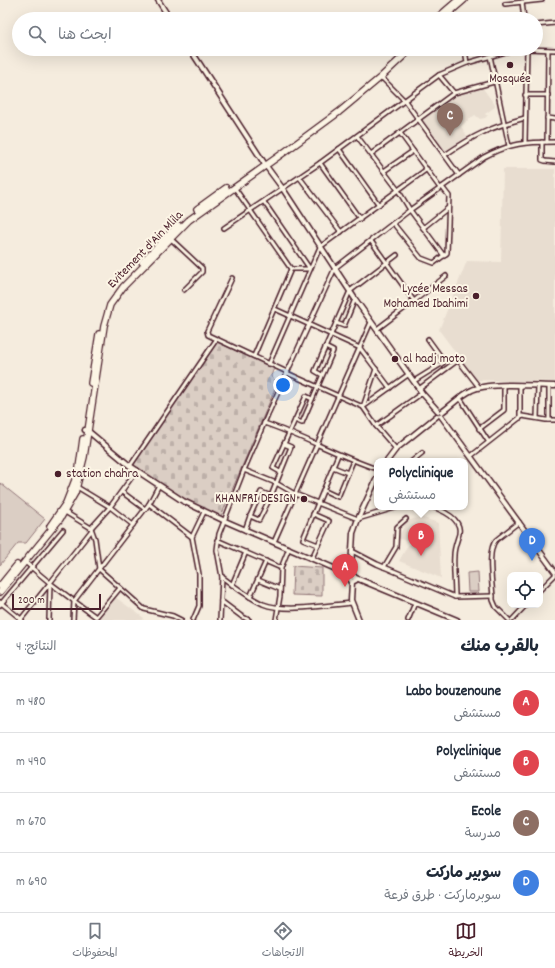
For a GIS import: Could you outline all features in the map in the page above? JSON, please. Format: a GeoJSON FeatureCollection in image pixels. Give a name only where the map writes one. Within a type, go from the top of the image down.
{"type":"FeatureCollection","features":[{"type":"Feature","properties":{"kind":"highway"},"geometry":{"type":"LineString","coordinates":[[444,12],[458,0]]}},
{"type":"Feature","properties":{"kind":"highway"},"geometry":{"type":"LineString","coordinates":[[450,12],[464,0]]}},
{"type":"Feature","properties":{"kind":"highway","name":"Evitement d'Ain Mlila"},"geometry":{"type":"LineString","coordinates":[[0,586],[46,532],[66,503],[78,472],[104,326],[110,305],[118,293],[131,277],[189,220],[341,107],[398,56]]}},
{"type":"Feature","properties":{"kind":"highway","name":"Evitement d'Ain Mlila"},"geometry":{"type":"LineString","coordinates":[[0,592],[65,512],[77,487],[82,469],[101,322],[107,304],[112,296],[128,275],[186,218],[205,202],[265,164],[328,121],[381,77],[404,56]]}},
{"type":"Feature","properties":{"kind":"street"},"geometry":{"type":"LineString","coordinates":[[158,0],[166,12]]}},
{"type":"Feature","properties":{"kind":"street"},"geometry":{"type":"LineString","coordinates":[[505,4],[542,0]]}},
{"type":"Feature","properties":{"kind":"street"},"geometry":{"type":"LineString","coordinates":[[522,2],[523,12]]}},
{"type":"Feature","properties":{"kind":"street"},"geometry":{"type":"LineString","coordinates":[[543,24],[555,23]]}},
{"type":"Feature","properties":{"kind":"street"},"geometry":{"type":"LineString","coordinates":[[543,50],[555,50]]}},
{"type":"Feature","properties":{"kind":"street"},"geometry":{"type":"LineString","coordinates":[[547,142],[548,50]]}},
{"type":"Feature","properties":{"kind":"street"},"geometry":{"type":"LineString","coordinates":[[195,56],[371,322],[414,382],[471,456],[555,573],[543,587]]}},
{"type":"Feature","properties":{"kind":"street"},"geometry":{"type":"LineString","coordinates":[[466,56],[467,63]]}},
{"type":"Feature","properties":{"kind":"street"},"geometry":{"type":"LineString","coordinates":[[224,228],[300,178],[440,75],[467,63],[490,56],[494,82],[509,146]]}},
{"type":"Feature","properties":{"kind":"street"},"geometry":{"type":"LineString","coordinates":[[524,142],[527,56]]}},
{"type":"Feature","properties":{"kind":"street"},"geometry":{"type":"LineString","coordinates":[[440,75],[454,93]]}},
{"type":"Feature","properties":{"kind":"street"},"geometry":{"type":"LineString","coordinates":[[381,77],[405,100],[459,175]]}},
{"type":"Feature","properties":{"kind":"street"},"geometry":{"type":"LineString","coordinates":[[371,154],[454,93],[494,82]]}},
{"type":"Feature","properties":{"kind":"street"},"geometry":{"type":"LineString","coordinates":[[526,95],[548,95]]}},
{"type":"Feature","properties":{"kind":"street"},"geometry":{"type":"LineString","coordinates":[[445,155],[474,135],[503,123],[525,118]]}},
{"type":"Feature","properties":{"kind":"street"},"geometry":{"type":"LineString","coordinates":[[548,118],[555,119]]}},
{"type":"Feature","properties":{"kind":"street"},"geometry":{"type":"LineString","coordinates":[[393,223],[421,258],[434,263],[447,253],[448,196],[400,133]]}},
{"type":"Feature","properties":{"kind":"street"},"geometry":{"type":"LineString","coordinates":[[357,136],[398,190],[410,210],[444,256]]}},
{"type":"Feature","properties":{"kind":"street"},"geometry":{"type":"LineString","coordinates":[[220,620],[222,577],[217,550],[217,540],[264,423],[335,268],[410,210],[484,157],[509,146],[524,142],[555,142]]}},
{"type":"Feature","properties":{"kind":"street"},"geometry":{"type":"LineString","coordinates":[[542,142],[542,160],[555,162]]}},
{"type":"Feature","properties":{"kind":"street"},"geometry":{"type":"LineString","coordinates":[[339,149],[379,205]]}},
{"type":"Feature","properties":{"kind":"street"},"geometry":{"type":"LineString","coordinates":[[384,171],[413,151]]}},
{"type":"Feature","properties":{"kind":"street"},"geometry":{"type":"LineString","coordinates":[[320,163],[360,219]]}},
{"type":"Feature","properties":{"kind":"street"},"geometry":{"type":"LineString","coordinates":[[269,364],[320,247],[427,169]]}},
{"type":"Feature","properties":{"kind":"street"},"geometry":{"type":"LineString","coordinates":[[300,178],[341,232]]}},
{"type":"Feature","properties":{"kind":"street"},"geometry":{"type":"LineString","coordinates":[[234,187],[291,269]]}},
{"type":"Feature","properties":{"kind":"street"},"geometry":{"type":"LineString","coordinates":[[264,202],[310,269]]}},
{"type":"Feature","properties":{"kind":"street"},"geometry":{"type":"LineString","coordinates":[[423,228],[448,208]]}},
{"type":"Feature","properties":{"kind":"street"},"geometry":{"type":"LineString","coordinates":[[171,239],[202,268],[202,272],[184,290]]}},
{"type":"Feature","properties":{"kind":"street"},"geometry":{"type":"LineString","coordinates":[[370,241],[414,301]]}},
{"type":"Feature","properties":{"kind":"street"},"geometry":{"type":"LineString","coordinates":[[322,375],[315,371],[350,291],[397,255]]}},
{"type":"Feature","properties":{"kind":"street"},"geometry":{"type":"LineString","coordinates":[[291,269],[310,269]]}},
{"type":"Feature","properties":{"kind":"street"},"geometry":{"type":"LineString","coordinates":[[254,356],[291,269]]}},
{"type":"Feature","properties":{"kind":"street"},"geometry":{"type":"LineString","coordinates":[[377,329],[446,276]]}},
{"type":"Feature","properties":{"kind":"street"},"geometry":{"type":"LineString","coordinates":[[232,278],[207,331],[208,335],[317,387],[363,407],[376,426],[396,449]]}},
{"type":"Feature","properties":{"kind":"street"},"geometry":{"type":"LineString","coordinates":[[336,323],[344,326],[355,299]]}},
{"type":"Feature","properties":{"kind":"street"},"geometry":{"type":"LineString","coordinates":[[275,309],[360,348],[390,388]]}},
{"type":"Feature","properties":{"kind":"street"},"geometry":{"type":"LineString","coordinates":[[274,542],[371,322]]}},
{"type":"Feature","properties":{"kind":"street"},"geometry":{"type":"LineString","coordinates":[[414,382],[444,361],[428,339]]}},
{"type":"Feature","properties":{"kind":"street"},"geometry":{"type":"LineString","coordinates":[[130,466],[216,340]]}},
{"type":"Feature","properties":{"kind":"street"},"geometry":{"type":"LineString","coordinates":[[295,420],[302,423],[333,351],[325,347]]}},
{"type":"Feature","properties":{"kind":"street"},"geometry":{"type":"LineString","coordinates":[[376,426],[458,360],[479,387]]}},
{"type":"Feature","properties":{"kind":"street"},"geometry":{"type":"LineString","coordinates":[[363,407],[376,369]]}},
{"type":"Feature","properties":{"kind":"street"},"geometry":{"type":"LineString","coordinates":[[363,407],[409,374]]}},
{"type":"Feature","properties":{"kind":"street"},"geometry":{"type":"LineString","coordinates":[[520,385],[520,418]]}},
{"type":"Feature","properties":{"kind":"street"},"geometry":{"type":"LineString","coordinates":[[389,458],[396,449],[460,398],[479,387],[520,385],[555,386]]}},
{"type":"Feature","properties":{"kind":"street"},"geometry":{"type":"LineString","coordinates":[[479,429],[504,410],[504,386]]}},
{"type":"Feature","properties":{"kind":"street"},"geometry":{"type":"LineString","coordinates":[[537,418],[538,386]]}},
{"type":"Feature","properties":{"kind":"street"},"geometry":{"type":"LineString","coordinates":[[549,386],[549,420]]}},
{"type":"Feature","properties":{"kind":"street"},"geometry":{"type":"LineString","coordinates":[[280,472],[273,468],[289,431],[306,396],[312,399]]}},
{"type":"Feature","properties":{"kind":"street"},"geometry":{"type":"LineString","coordinates":[[460,398],[488,441]]}},
{"type":"Feature","properties":{"kind":"street"},"geometry":{"type":"LineString","coordinates":[[471,456],[488,441],[522,416],[555,420]]}},
{"type":"Feature","properties":{"kind":"street"},"geometry":{"type":"LineString","coordinates":[[264,423],[289,431],[338,455],[374,468]]}},
{"type":"Feature","properties":{"kind":"street"},"geometry":{"type":"LineString","coordinates":[[86,430],[130,466],[183,502],[353,577],[457,620]]}},
{"type":"Feature","properties":{"kind":"street"},"geometry":{"type":"LineString","coordinates":[[250,516],[259,520],[271,496],[291,447],[284,444]]}},
{"type":"Feature","properties":{"kind":"street"},"geometry":{"type":"LineString","coordinates":[[416,458],[422,453]]}},
{"type":"Feature","properties":{"kind":"street"},"geometry":{"type":"LineString","coordinates":[[318,545],[303,539],[338,455]]}},
{"type":"Feature","properties":{"kind":"street"},"geometry":{"type":"LineString","coordinates":[[323,490],[338,497],[353,461]]}},
{"type":"Feature","properties":{"kind":"street"},"geometry":{"type":"LineString","coordinates":[[333,467],[348,473]]}},
{"type":"Feature","properties":{"kind":"street"},"geometry":{"type":"LineString","coordinates":[[63,530],[0,603],[21,620],[122,492],[137,470]]}},
{"type":"Feature","properties":{"kind":"street"},"geometry":{"type":"LineString","coordinates":[[244,470],[276,483],[295,494],[358,519],[388,510]]}},
{"type":"Feature","properties":{"kind":"street"},"geometry":{"type":"LineString","coordinates":[[359,620],[352,602],[351,593],[352,582],[355,582],[350,568],[352,535],[374,484]]}},
{"type":"Feature","properties":{"kind":"street"},"geometry":{"type":"LineString","coordinates":[[73,620],[74,601],[149,504],[159,485]]}},
{"type":"Feature","properties":{"kind":"street"},"geometry":{"type":"LineString","coordinates":[[77,487],[110,507],[133,525]]}},
{"type":"Feature","properties":{"kind":"street"},"geometry":{"type":"LineString","coordinates":[[122,492],[145,509]]}},
{"type":"Feature","properties":{"kind":"street"},"geometry":{"type":"LineString","coordinates":[[245,530],[261,492],[271,496]]}},
{"type":"Feature","properties":{"kind":"street"},"geometry":{"type":"LineString","coordinates":[[149,504],[192,537]]}},
{"type":"Feature","properties":{"kind":"street"},"geometry":{"type":"LineString","coordinates":[[439,510],[452,516],[459,527],[454,556],[455,596]]}},
{"type":"Feature","properties":{"kind":"street"},"geometry":{"type":"LineString","coordinates":[[65,512],[91,530],[95,539],[99,569],[144,609],[173,616],[181,620]]}},
{"type":"Feature","properties":{"kind":"street"},"geometry":{"type":"LineString","coordinates":[[192,620],[199,606],[199,574],[192,537],[204,512]]}},
{"type":"Feature","properties":{"kind":"street"},"geometry":{"type":"LineString","coordinates":[[312,558],[329,521],[313,514]]}},
{"type":"Feature","properties":{"kind":"street"},"geometry":{"type":"LineString","coordinates":[[384,567],[396,547],[397,527],[406,519]]}},
{"type":"Feature","properties":{"kind":"street"},"geometry":{"type":"LineString","coordinates":[[519,522],[496,540],[491,552],[493,596],[496,607],[510,620],[523,608]]}},
{"type":"Feature","properties":{"kind":"street"},"geometry":{"type":"LineString","coordinates":[[217,540],[281,568]]}},
{"type":"Feature","properties":{"kind":"street"},"geometry":{"type":"LineString","coordinates":[[276,620],[281,568],[289,548]]}},
{"type":"Feature","properties":{"kind":"street"},"geometry":{"type":"LineString","coordinates":[[352,550],[384,567],[455,596],[493,596]]}},
{"type":"Feature","properties":{"kind":"street"},"geometry":{"type":"LineString","coordinates":[[232,585],[246,552]]}},
{"type":"Feature","properties":{"kind":"street"},"geometry":{"type":"LineString","coordinates":[[250,597],[266,561]]}},
{"type":"Feature","properties":{"kind":"street"},"geometry":{"type":"LineString","coordinates":[[25,562],[95,619],[120,588]]}},
{"type":"Feature","properties":{"kind":"street"},"geometry":{"type":"LineString","coordinates":[[222,577],[250,597],[278,608],[309,607],[352,602]]}},
{"type":"Feature","properties":{"kind":"street"},"geometry":{"type":"LineString","coordinates":[[258,580],[280,589]]}},
{"type":"Feature","properties":{"kind":"street"},"geometry":{"type":"LineString","coordinates":[[49,620],[50,583]]}},
{"type":"Feature","properties":{"kind":"street"},"geometry":{"type":"LineString","coordinates":[[221,601],[249,620]]}},
{"type":"Feature","properties":{"kind":"street"},"geometry":{"type":"LineString","coordinates":[[408,620],[415,603]]}},
{"type":"Feature","properties":{"kind":"shaded area"},"geometry":{"type":"Polygon","coordinates":[[[482,87],[495,107],[485,114],[488,115],[485,118],[480,119],[475,115],[461,126],[467,136],[444,152],[420,120],[454,95],[482,87]]]}},
{"type":"Feature","properties":{"kind":"shaded area"},"geometry":{"type":"Polygon","coordinates":[[[503,169],[555,169],[555,382],[476,380],[439,330],[467,261],[501,262],[503,169]]]}},
{"type":"Feature","properties":{"kind":"shaded area"},"geometry":{"type":"Polygon","coordinates":[[[421,517],[438,523],[441,578],[399,561],[408,545],[411,543],[398,538],[407,521],[421,517]]]}},
{"type":"Feature","properties":{"kind":"shaded area"},"geometry":{"type":"Polygon","coordinates":[[[115,597],[144,618],[143,620],[97,620],[115,597]]]}},
{"type":"Feature","properties":{"kind":"green space"},"geometry":{"type":"Polygon","coordinates":[[[217,342],[274,368],[271,376],[278,382],[221,516],[181,498],[132,465],[217,342]]]}},
{"type":"Feature","properties":{"kind":"green space"},"geometry":{"type":"Polygon","coordinates":[[[0,483],[45,519],[26,543],[18,543],[0,565],[0,483]]]}},
{"type":"Feature","properties":{"kind":"green space"},"geometry":{"type":"Polygon","coordinates":[[[293,566],[322,568],[322,596],[292,595],[293,566]]]}},
{"type":"Feature","properties":{"kind":"green space"},"geometry":{"type":"Polygon","coordinates":[[[478,572],[479,592],[468,592],[467,573],[478,572]]]}},
{"type":"Feature","properties":{"kind":"place","name":"Mosquée"},"geometry":{"type":"Point","coordinates":[510,65]}},
{"type":"Feature","properties":{"kind":"place","name":"Ecole"},"geometry":{"type":"Point","coordinates":[450,136]}},
{"type":"Feature","properties":{"kind":"place","name":"Lycée Messas Mohamed Ibahimi"},"geometry":{"type":"Point","coordinates":[476,296]}},
{"type":"Feature","properties":{"kind":"place","name":"al hadj moto"},"geometry":{"type":"Point","coordinates":[395,359]}},
{"type":"Feature","properties":{"kind":"place","name":"station chahra"},"geometry":{"type":"Point","coordinates":[58,474]}},
{"type":"Feature","properties":{"kind":"place","name":"KHANFRI DESIGN"},"geometry":{"type":"Point","coordinates":[304,499]}},
{"type":"Feature","properties":{"kind":"place","name":"Polyclinique"},"geometry":{"type":"Point","coordinates":[421,556]}},
{"type":"Feature","properties":{"kind":"place","name":"سوبير ماركت"},"geometry":{"type":"Point","coordinates":[532,561]}},
{"type":"Feature","properties":{"kind":"place","name":"Labo bouzenoune"},"geometry":{"type":"Point","coordinates":[345,587]}}]}
